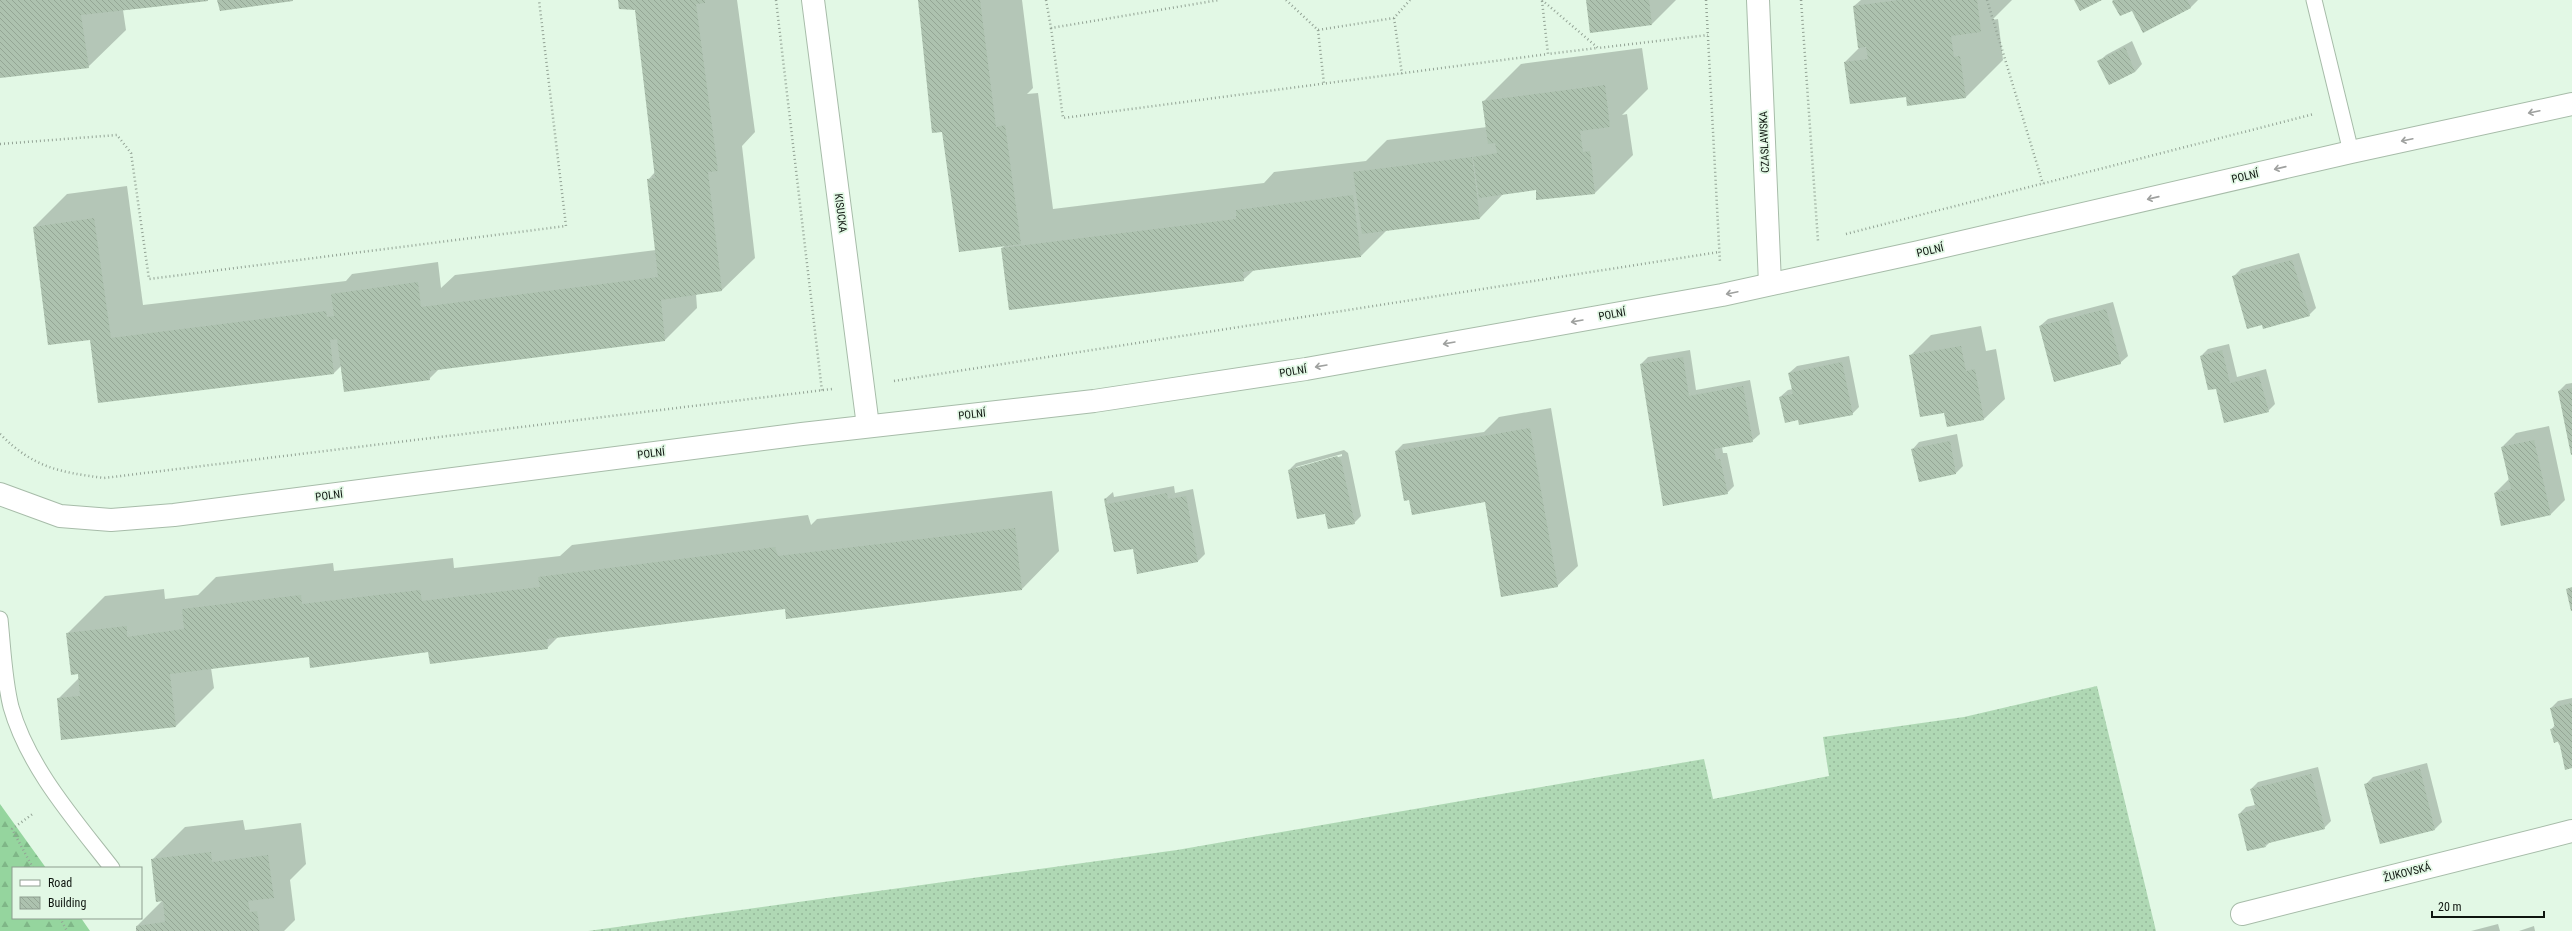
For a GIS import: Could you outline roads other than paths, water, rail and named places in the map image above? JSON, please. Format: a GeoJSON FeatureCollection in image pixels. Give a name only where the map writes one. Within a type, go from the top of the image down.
{"type":"FeatureCollection","features":[{"type":"Feature","properties":{"kind":"street","name":"KISUCKA"},"geometry":{"type":"LineString","coordinates":[[813,0],[868,426]]}},
{"type":"Feature","properties":{"kind":"street","name":"CZASLAWSKA"},"geometry":{"type":"LineString","coordinates":[[1758,0],[1770,284]]}},
{"type":"Feature","properties":{"kind":"street","name":"POLNÍ"},"geometry":{"type":"LineString","coordinates":[[0,494],[60,516],[119,520],[174,515],[868,426],[1094,401],[1306,369],[1722,295],[2351,152],[2572,104]]}},
{"type":"Feature","properties":{"kind":"street","name":"ŽUKOVSKÁ"},"geometry":{"type":"LineString","coordinates":[[2242,914],[2572,831]]}},
{"type":"Feature","properties":{"kind":"lane"},"geometry":{"type":"LineString","coordinates":[[2314,0],[2351,152]]}},
{"type":"Feature","properties":{"kind":"lane"},"geometry":{"type":"LineString","coordinates":[[0,620],[11,705],[21,737],[57,796],[111,867]]}}]}
